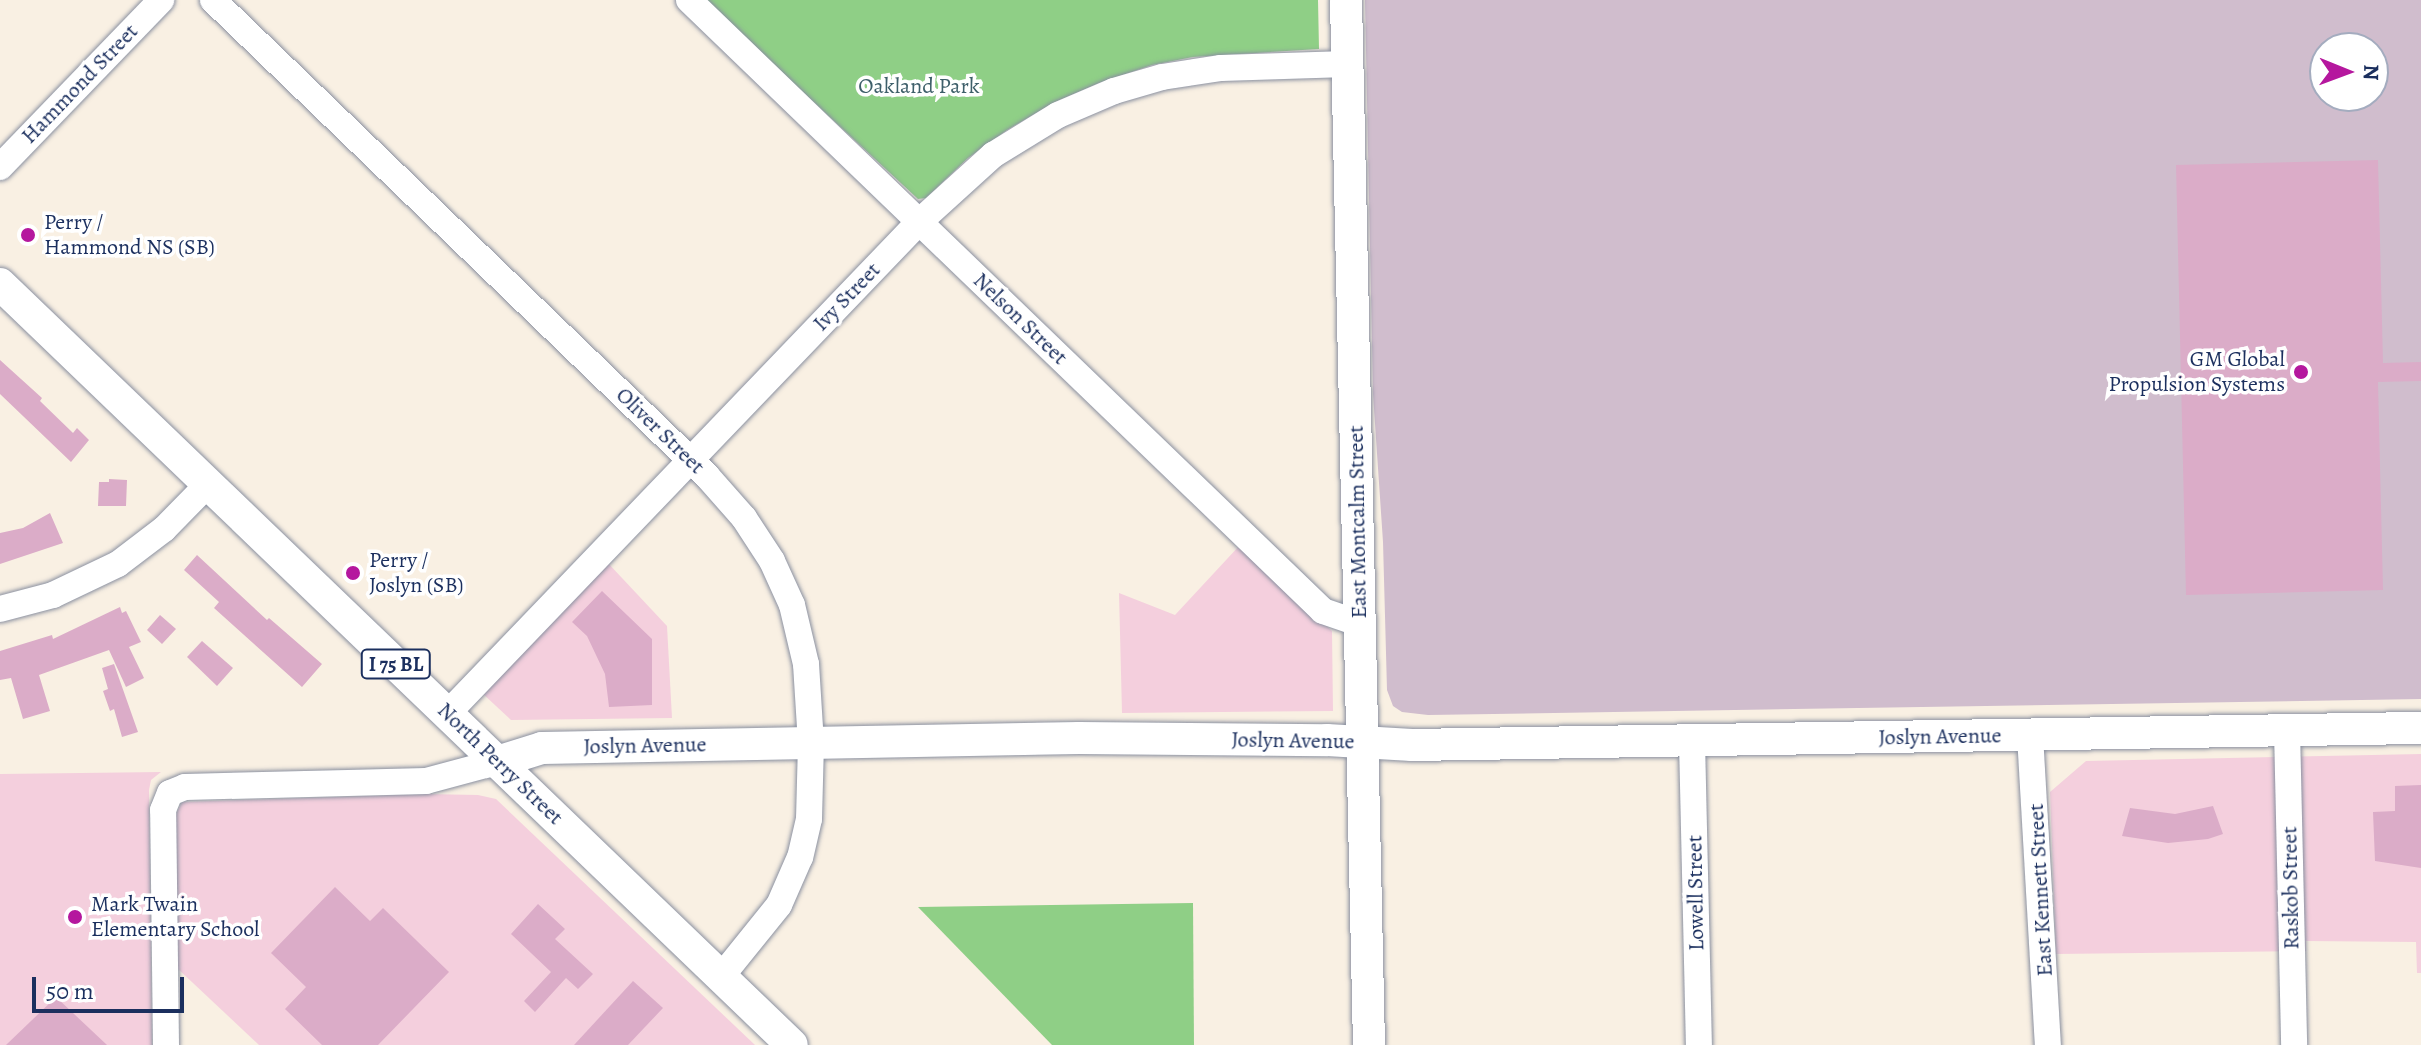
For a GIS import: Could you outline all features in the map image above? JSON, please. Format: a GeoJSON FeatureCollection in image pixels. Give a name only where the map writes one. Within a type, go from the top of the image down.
{"type":"FeatureCollection","features":[{"type":"Feature","properties":{"kind":"main road","name":"East Montcalm Street"},"geometry":{"type":"LineString","coordinates":[[1346,0],[1369,1045]]}},
{"type":"Feature","properties":{"kind":"main road","name":"North Perry Street"},"geometry":{"type":"LineString","coordinates":[[0,284],[792,1045]]}},
{"type":"Feature","properties":{"kind":"main road","name":"Joslyn Avenue"},"geometry":{"type":"LineString","coordinates":[[497,762],[542,748],[811,743],[1106,738],[1412,745],[2421,728]]}},
{"type":"Feature","properties":{"kind":"street","name":"Hammond Street"},"geometry":{"type":"LineString","coordinates":[[0,167],[161,0]]}},
{"type":"Feature","properties":{"kind":"street","name":"Oliver Street"},"geometry":{"type":"LineString","coordinates":[[213,0],[690,460],[744,518],[783,583],[805,654],[811,743],[809,819],[794,874],[768,921],[721,977]]}},
{"type":"Feature","properties":{"kind":"street","name":"Nelson Street"},"geometry":{"type":"LineString","coordinates":[[689,0],[1323,611],[1360,624]]}},
{"type":"Feature","properties":{"kind":"street","name":"Ivy Street"},"geometry":{"type":"LineString","coordinates":[[447,714],[919,222],[979,165],[1058,115],[1114,91],[1207,69],[1347,64]]}},
{"type":"Feature","properties":{"kind":"street"},"geometry":{"type":"LineString","coordinates":[[0,609],[53,595],[118,564],[164,529],[208,484]]}},
{"type":"Feature","properties":{"kind":"street","name":"Raskob Street"},"geometry":{"type":"LineString","coordinates":[[2287,730],[2294,1045]]}},
{"type":"Feature","properties":{"kind":"street","name":"East Kennett Street"},"geometry":{"type":"LineString","coordinates":[[2030,735],[2048,1045]]}},
{"type":"Feature","properties":{"kind":"street","name":"Lowell Street"},"geometry":{"type":"LineString","coordinates":[[1692,741],[1699,1045]]}},
{"type":"Feature","properties":{"kind":"street","name":"Joslyn Avenue"},"geometry":{"type":"LineString","coordinates":[[166,1045],[163,810],[170,793],[185,787],[426,781],[497,762]]}},
{"type":"Feature","properties":{"kind":"shaded area"},"geometry":{"type":"Polygon","coordinates":[[[1365,0],[2421,0],[2421,699],[1428,715],[1402,712],[1393,706],[1387,690],[1383,542],[1373,394],[1365,0]]]}},
{"type":"Feature","properties":{"kind":"shaded area"},"geometry":{"type":"Polygon","coordinates":[[[1240,545],[1332,631],[1333,711],[1122,713],[1119,593],[1175,615],[1240,545]]]}},
{"type":"Feature","properties":{"kind":"shaded area"},"geometry":{"type":"Polygon","coordinates":[[[607,562],[667,626],[672,718],[511,720],[482,693],[607,562]]]}},
{"type":"Feature","properties":{"kind":"shaded area"},"geometry":{"type":"Polygon","coordinates":[[[2421,754],[2421,973],[2417,973],[2416,942],[2306,941],[2306,951],[2056,954],[2050,792],[2086,761],[2421,754]]]}},
{"type":"Feature","properties":{"kind":"shaded area","name":"Mark Twain Elementary School"},"geometry":{"type":"Polygon","coordinates":[[[161,772],[151,780],[149,790],[152,1045],[0,1045],[0,774],[161,772]]]}},
{"type":"Feature","properties":{"kind":"shaded area"},"geometry":{"type":"Polygon","coordinates":[[[478,795],[496,799],[755,1045],[259,1045],[177,968],[176,814],[182,802],[478,795]]]}},
{"type":"Feature","properties":{"kind":"green space","name":"Oakland Park"},"geometry":{"type":"Polygon","coordinates":[[[704,0],[1318,0],[1319,49],[1193,57],[1152,65],[1099,83],[1055,102],[1007,130],[968,158],[926,198],[918,199],[704,0]]]}},
{"type":"Feature","properties":{"kind":"green space"},"geometry":{"type":"Polygon","coordinates":[[[1193,903],[1194,1045],[1052,1045],[918,907],[1193,903]]]}},
{"type":"Feature","properties":{"kind":"building","name":"GM Global Propulsion Systems"},"geometry":{"type":"Polygon","coordinates":[[[2378,160],[2383,363],[2421,362],[2421,381],[2378,382],[2383,590],[2186,595],[2176,165],[2378,160]]]}},
{"type":"Feature","properties":{"kind":"building"},"geometry":{"type":"Polygon","coordinates":[[[0,360],[42,398],[40,401],[73,433],[77,428],[89,440],[71,462],[0,394],[0,360]]]}},
{"type":"Feature","properties":{"kind":"building"},"geometry":{"type":"Polygon","coordinates":[[[109,479],[127,480],[126,506],[98,506],[99,482],[109,482],[109,479]]]}},
{"type":"Feature","properties":{"kind":"building"},"geometry":{"type":"Polygon","coordinates":[[[50,513],[63,543],[0,564],[0,533],[23,528],[50,513]]]}},
{"type":"Feature","properties":{"kind":"building"},"geometry":{"type":"Polygon","coordinates":[[[197,555],[267,620],[269,618],[322,664],[302,687],[214,608],[219,602],[184,570],[197,555]]]}},
{"type":"Feature","properties":{"kind":"building"},"geometry":{"type":"Polygon","coordinates":[[[602,591],[652,639],[652,705],[609,707],[605,674],[587,636],[572,622],[602,591]]]}},
{"type":"Feature","properties":{"kind":"building"},"geometry":{"type":"Polygon","coordinates":[[[120,607],[122,613],[126,611],[141,642],[129,647],[144,678],[126,687],[109,650],[39,675],[50,711],[23,719],[11,678],[0,680],[0,651],[52,635],[53,639],[120,607]]]}},
{"type":"Feature","properties":{"kind":"building"},"geometry":{"type":"Polygon","coordinates":[[[160,615],[176,629],[162,644],[147,630],[160,615]]]}},
{"type":"Feature","properties":{"kind":"building"},"geometry":{"type":"Polygon","coordinates":[[[202,641],[233,668],[217,686],[187,657],[202,641]]]}},
{"type":"Feature","properties":{"kind":"building"},"geometry":{"type":"Polygon","coordinates":[[[114,664],[138,732],[122,737],[114,709],[110,711],[103,691],[108,689],[102,668],[114,664]]]}},
{"type":"Feature","properties":{"kind":"building"},"geometry":{"type":"Polygon","coordinates":[[[2421,785],[2421,868],[2375,861],[2373,812],[2395,811],[2395,786],[2421,785]]]}},
{"type":"Feature","properties":{"kind":"building"},"geometry":{"type":"Polygon","coordinates":[[[2213,806],[2223,834],[2208,839],[2168,843],[2122,836],[2130,808],[2175,814],[2213,806]]]}},
{"type":"Feature","properties":{"kind":"building"},"geometry":{"type":"Polygon","coordinates":[[[335,887],[370,921],[383,908],[449,972],[378,1045],[322,1045],[285,1009],[306,987],[271,953],[335,887]]]}},
{"type":"Feature","properties":{"kind":"building"},"geometry":{"type":"Polygon","coordinates":[[[538,904],[565,929],[555,939],[593,974],[578,989],[566,978],[535,1012],[524,1001],[551,972],[511,934],[538,904]]]}},
{"type":"Feature","properties":{"kind":"building"},"geometry":{"type":"Polygon","coordinates":[[[633,981],[663,1008],[628,1045],[574,1045],[633,981]]]}},
{"type":"Feature","properties":{"kind":"building"},"geometry":{"type":"Polygon","coordinates":[[[56,997],[107,1045],[6,1045],[56,997]]]}},
{"type":"Feature","properties":{"kind":"place","name":"Perry / Hammond NS (SB)"},"geometry":{"type":"Point","coordinates":[28,235]}},
{"type":"Feature","properties":{"kind":"place","name":"GM Global Propulsion Systems"},"geometry":{"type":"Point","coordinates":[2301,372]}},
{"type":"Feature","properties":{"kind":"place","name":"Perry / Joslyn (SB)"},"geometry":{"type":"Point","coordinates":[353,573]}},
{"type":"Feature","properties":{"kind":"place","name":"Mark Twain Elementary School"},"geometry":{"type":"Point","coordinates":[75,917]}}]}
